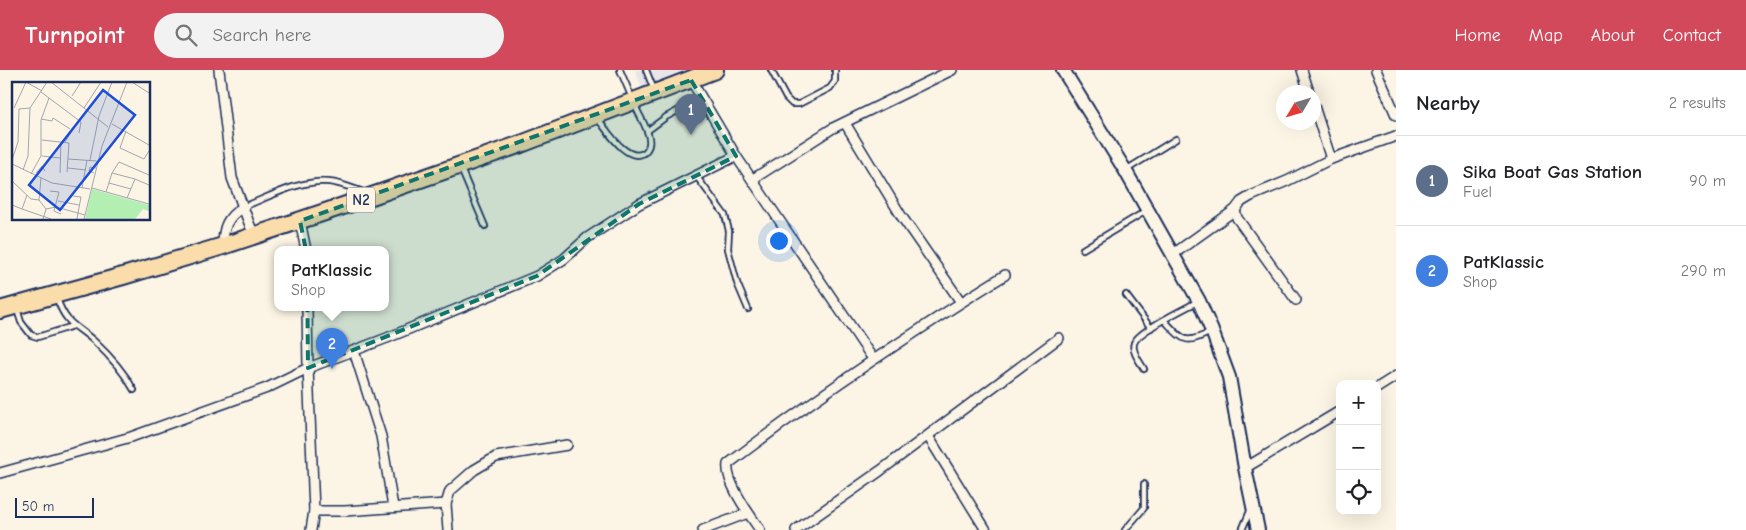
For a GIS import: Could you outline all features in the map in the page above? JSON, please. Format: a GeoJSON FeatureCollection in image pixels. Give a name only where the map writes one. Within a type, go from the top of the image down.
{"type":"FeatureCollection","features":[{"type":"Feature","properties":{"kind":"highway","name":"N2"},"geometry":{"type":"LineString","coordinates":[[0,310],[123,276],[300,221],[459,166],[655,94],[702,74]]}},
{"type":"Feature","properties":{"kind":"street"},"geometry":{"type":"LineString","coordinates":[[219,70],[232,178],[254,236]]}},
{"type":"Feature","properties":{"kind":"street"},"geometry":{"type":"LineString","coordinates":[[752,179],[845,122],[952,70]]}},
{"type":"Feature","properties":{"kind":"street"},"geometry":{"type":"LineString","coordinates":[[1063,70],[1125,170],[1199,301],[1212,331],[1229,377],[1258,530]]}},
{"type":"Feature","properties":{"kind":"street"},"geometry":{"type":"LineString","coordinates":[[1302,70],[1307,85]]}},
{"type":"Feature","properties":{"kind":"street"},"geometry":{"type":"LineString","coordinates":[[1376,70],[1396,115]]}},
{"type":"Feature","properties":{"kind":"street"},"geometry":{"type":"LineString","coordinates":[[702,74],[702,98],[736,156],[873,360]]}},
{"type":"Feature","properties":{"kind":"street"},"geometry":{"type":"LineString","coordinates":[[845,122],[902,218],[961,302]]}},
{"type":"Feature","properties":{"kind":"street"},"geometry":{"type":"LineString","coordinates":[[1321,128],[1331,159]]}},
{"type":"Feature","properties":{"kind":"street"},"geometry":{"type":"LineString","coordinates":[[1172,255],[1235,210],[1241,202],[1250,196],[1287,181],[1331,159],[1396,136]]}},
{"type":"Feature","properties":{"kind":"street"},"geometry":{"type":"LineString","coordinates":[[0,473],[131,437],[267,388],[308,368],[537,276],[564,259],[587,238],[639,204],[736,156]]}},
{"type":"Feature","properties":{"kind":"street"},"geometry":{"type":"LineString","coordinates":[[223,246],[224,226],[228,218],[243,207]]}},
{"type":"Feature","properties":{"kind":"street"},"geometry":{"type":"LineString","coordinates":[[1235,210],[1237,218],[1296,300]]}},
{"type":"Feature","properties":{"kind":"street"},"geometry":{"type":"LineString","coordinates":[[300,221],[305,246]]}},
{"type":"Feature","properties":{"kind":"street"},"geometry":{"type":"LineString","coordinates":[[760,530],[748,513],[729,478],[728,464],[797,412],[873,360],[1005,275]]}},
{"type":"Feature","properties":{"kind":"street"},"geometry":{"type":"LineString","coordinates":[[307,311],[314,510],[311,530]]}},
{"type":"Feature","properties":{"kind":"street"},"geometry":{"type":"LineString","coordinates":[[796,530],[928,436],[1059,338]]}},
{"type":"Feature","properties":{"kind":"street"},"geometry":{"type":"LineString","coordinates":[[354,351],[382,436],[393,507]]}},
{"type":"Feature","properties":{"kind":"street"},"geometry":{"type":"LineString","coordinates":[[1381,385],[1396,376]]}},
{"type":"Feature","properties":{"kind":"street"},"geometry":{"type":"LineString","coordinates":[[1245,468],[1336,413]]}},
{"type":"Feature","properties":{"kind":"street"},"geometry":{"type":"LineString","coordinates":[[928,436],[986,530]]}},
{"type":"Feature","properties":{"kind":"street"},"geometry":{"type":"LineString","coordinates":[[448,530],[446,504],[450,491],[474,470],[496,457],[567,445]]}},
{"type":"Feature","properties":{"kind":"street"},"geometry":{"type":"LineString","coordinates":[[314,510],[345,511],[446,504]]}},
{"type":"Feature","properties":{"kind":"street"},"geometry":{"type":"LineString","coordinates":[[703,530],[748,513]]}},
{"type":"Feature","properties":{"kind":"lane"},"geometry":{"type":"LineString","coordinates":[[595,116],[626,152],[635,155],[642,154],[648,149],[650,141],[648,130],[633,102],[620,70]]}},
{"type":"Feature","properties":{"kind":"lane"},"geometry":{"type":"LineString","coordinates":[[646,70],[655,94]]}},
{"type":"Feature","properties":{"kind":"lane"},"geometry":{"type":"LineString","coordinates":[[771,70],[786,98],[792,104],[799,104],[830,88],[835,81],[835,70]]}},
{"type":"Feature","properties":{"kind":"lane"},"geometry":{"type":"LineString","coordinates":[[648,130],[666,117],[702,98]]}},
{"type":"Feature","properties":{"kind":"lane"},"geometry":{"type":"LineString","coordinates":[[1125,170],[1176,139]]}},
{"type":"Feature","properties":{"kind":"lane"},"geometry":{"type":"LineString","coordinates":[[459,166],[485,226]]}},
{"type":"Feature","properties":{"kind":"lane"},"geometry":{"type":"LineString","coordinates":[[697,176],[725,215],[729,231],[728,250],[737,283],[748,309]]}},
{"type":"Feature","properties":{"kind":"lane"},"geometry":{"type":"LineString","coordinates":[[243,207],[296,186],[319,181],[331,182],[375,195]]}},
{"type":"Feature","properties":{"kind":"lane"},"geometry":{"type":"LineString","coordinates":[[1083,250],[1147,210]]}},
{"type":"Feature","properties":{"kind":"lane"},"geometry":{"type":"LineString","coordinates":[[56,295],[65,318],[96,343],[128,380],[134,390]]}},
{"type":"Feature","properties":{"kind":"lane"},"geometry":{"type":"LineString","coordinates":[[1126,295],[1151,328]]}},
{"type":"Feature","properties":{"kind":"lane"},"geometry":{"type":"LineString","coordinates":[[1144,369],[1133,348],[1134,343],[1151,328],[1199,301]]}},
{"type":"Feature","properties":{"kind":"lane"},"geometry":{"type":"LineString","coordinates":[[16,306],[21,322],[31,335],[38,337],[73,326]]}},
{"type":"Feature","properties":{"kind":"lane"},"geometry":{"type":"LineString","coordinates":[[1164,320],[1181,337],[1188,341],[1195,340],[1212,331]]}},
{"type":"Feature","properties":{"kind":"lane"},"geometry":{"type":"LineString","coordinates":[[1125,530],[1144,508],[1144,484]]}},
{"type":"Feature","properties":{"kind":"lane"},"geometry":{"type":"LineString","coordinates":[[1242,530],[1253,505]]}},
{"type":"Feature","properties":{"kind":"highlighted area"},"geometry":{"type":"Polygon","coordinates":[[[691,80],[736,156],[639,204],[537,276],[308,368],[307,255],[300,221],[691,80]]]}},
{"type":"Feature","properties":{"kind":"shaded area"},"geometry":{"type":"Polygon","coordinates":[[[635,70],[694,70],[642,88],[635,70]]]}},
{"type":"Feature","properties":{"kind":"place","name":"Sika Boat Gas Station"},"geometry":{"type":"Point","coordinates":[691,135]}},
{"type":"Feature","properties":{"kind":"place","name":"PatKlassic"},"geometry":{"type":"Point","coordinates":[332,369]}}]}
